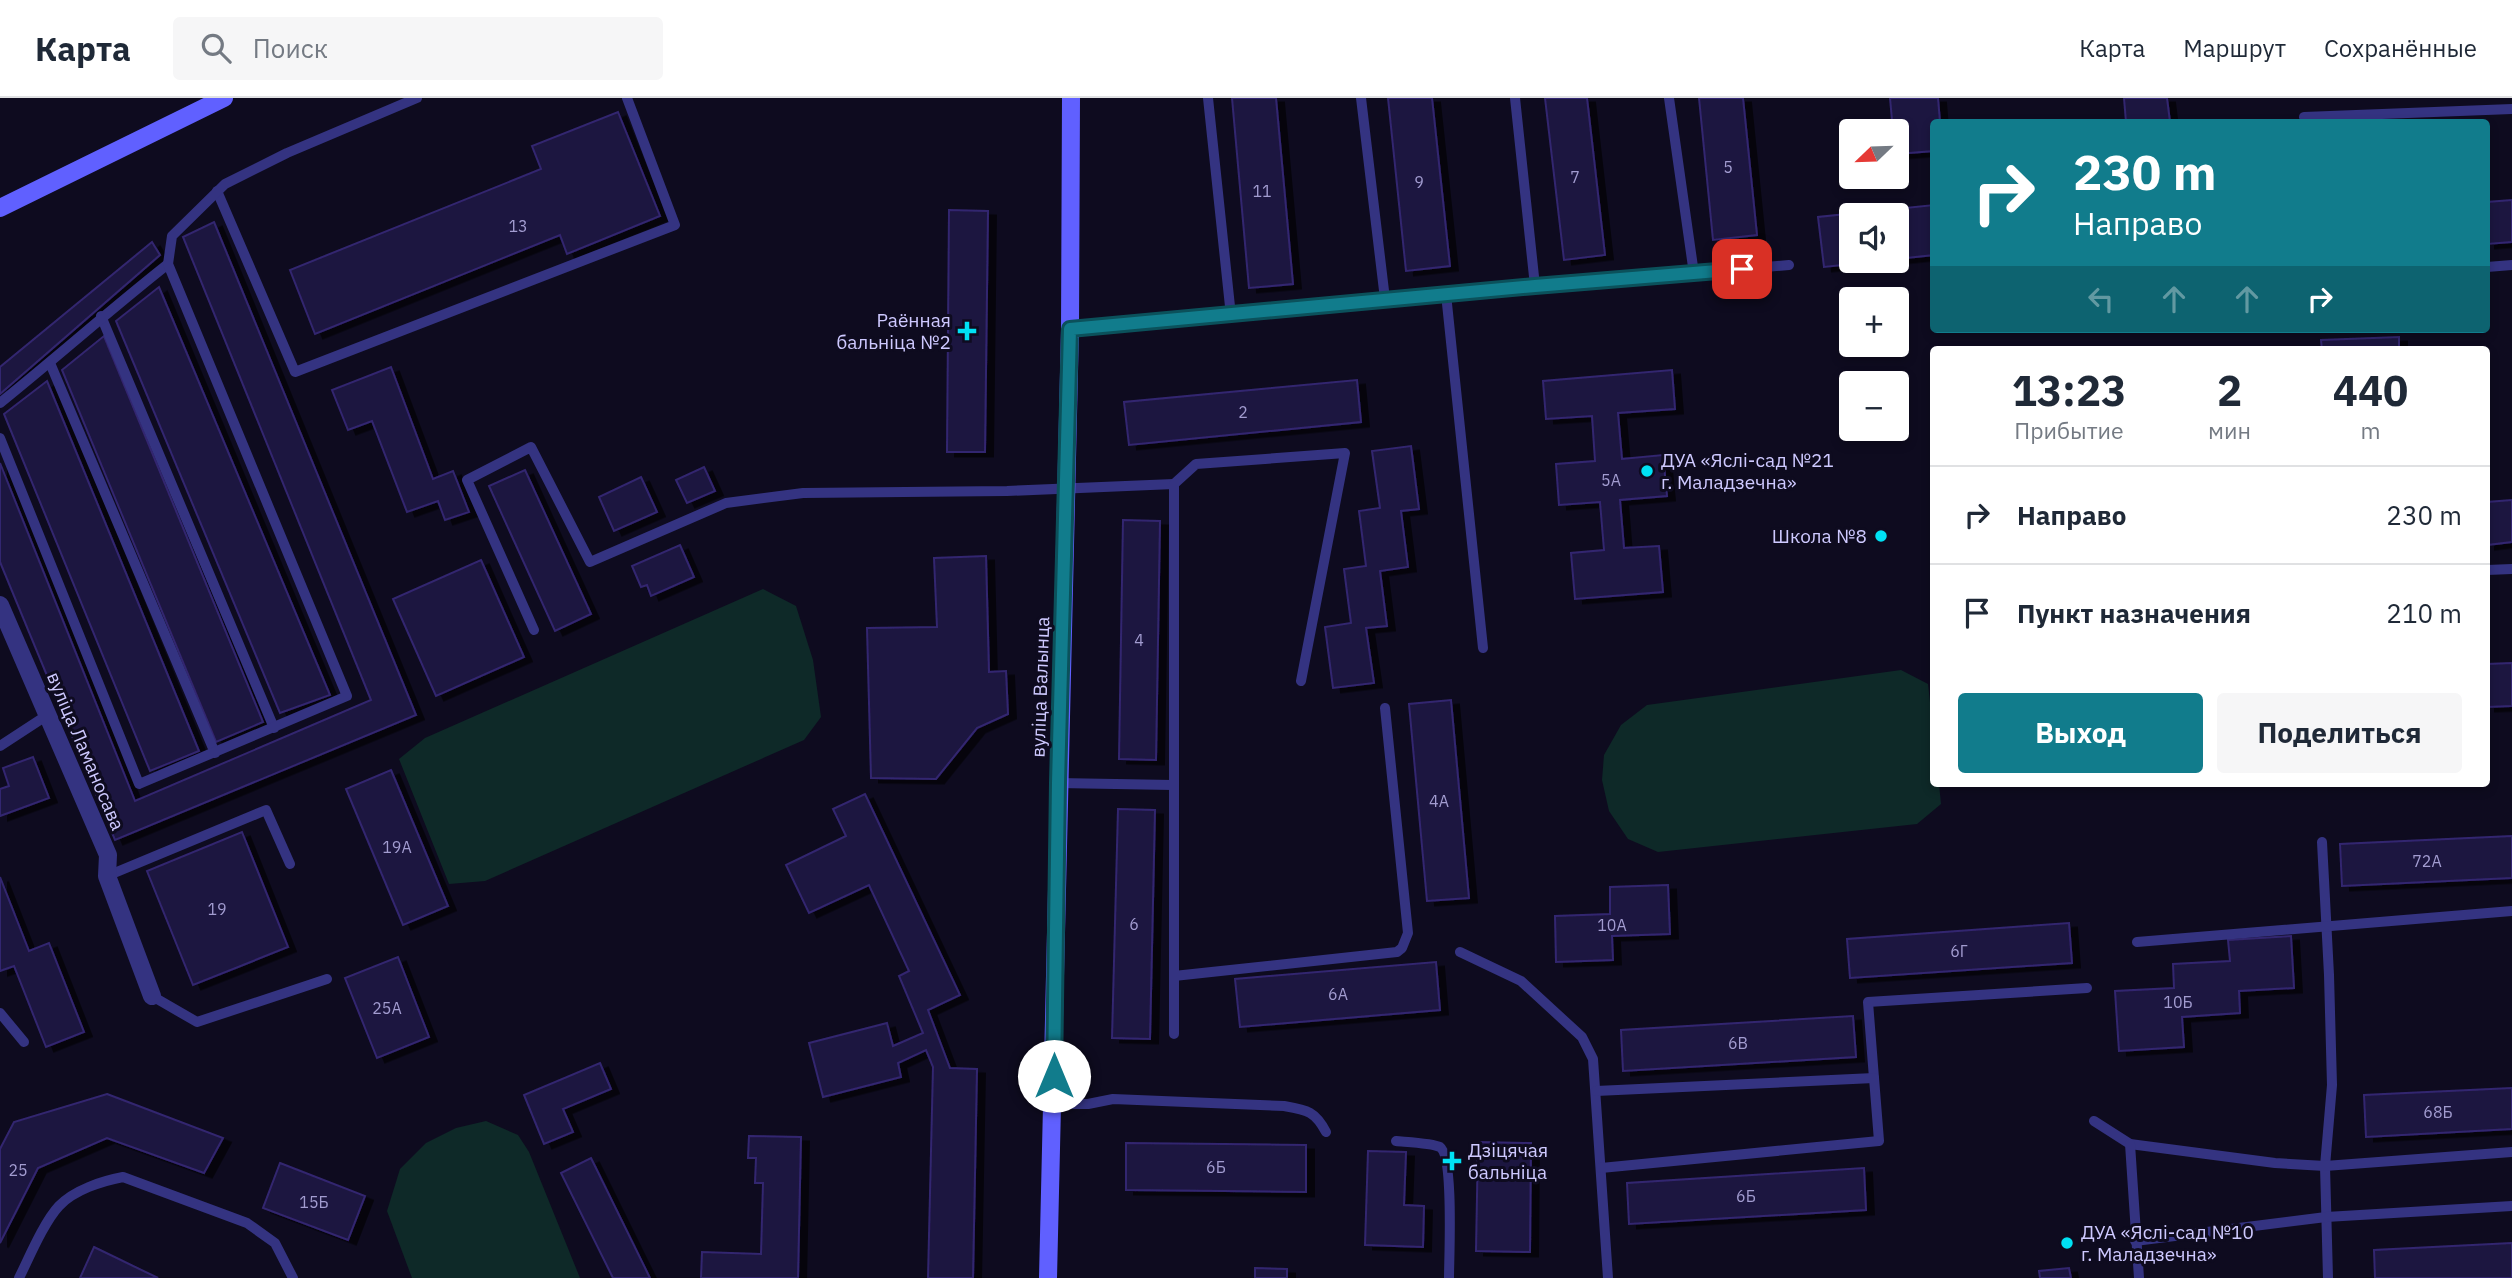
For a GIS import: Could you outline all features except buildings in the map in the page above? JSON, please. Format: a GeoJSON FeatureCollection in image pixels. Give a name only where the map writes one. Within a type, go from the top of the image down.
{"type":"FeatureCollection","features":[{"type":"Feature","properties":{"kind":"street"},"geometry":{"type":"LineString","coordinates":[[0,208],[222,98]]}},
{"type":"Feature","properties":{"kind":"street","name":"вуліца Валынца"},"geometry":{"type":"LineString","coordinates":[[1048,1278],[1067,489],[1071,98]]}},
{"type":"Feature","properties":{"kind":"street","name":"вуліца Ламаносава"},"geometry":{"type":"LineString","coordinates":[[2,615],[49,714],[108,855],[107,876],[152,996]]}},
{"type":"Feature","properties":{"kind":"lane"},"geometry":{"type":"LineString","coordinates":[[0,438],[139,784],[347,696],[168,264],[172,236],[225,184],[287,153],[417,98]]}},
{"type":"Feature","properties":{"kind":"lane"},"geometry":{"type":"LineString","coordinates":[[217,191],[295,372],[675,225],[627,98]]}},
{"type":"Feature","properties":{"kind":"lane"},"geometry":{"type":"LineString","coordinates":[[1208,98],[1231,316]]}},
{"type":"Feature","properties":{"kind":"lane"},"geometry":{"type":"LineString","coordinates":[[1361,98],[1385,299]]}},
{"type":"Feature","properties":{"kind":"lane"},"geometry":{"type":"LineString","coordinates":[[1515,98],[1535,286]]}},
{"type":"Feature","properties":{"kind":"lane"},"geometry":{"type":"LineString","coordinates":[[1669,98],[1694,274]]}},
{"type":"Feature","properties":{"kind":"lane"},"geometry":{"type":"LineString","coordinates":[[2304,117],[2512,109]]}},
{"type":"Feature","properties":{"kind":"lane"},"geometry":{"type":"LineString","coordinates":[[0,403],[50,363],[101,316],[168,264]]}},
{"type":"Feature","properties":{"kind":"lane"},"geometry":{"type":"LineString","coordinates":[[1070,329],[1789,265]]}},
{"type":"Feature","properties":{"kind":"lane"},"geometry":{"type":"LineString","coordinates":[[2490,267],[2512,265]]}},
{"type":"Feature","properties":{"kind":"lane"},"geometry":{"type":"LineString","coordinates":[[1446,294],[1483,648]]}},
{"type":"Feature","properties":{"kind":"lane"},"geometry":{"type":"LineString","coordinates":[[101,316],[274,728]]}},
{"type":"Feature","properties":{"kind":"lane"},"geometry":{"type":"LineString","coordinates":[[50,363],[215,753]]}},
{"type":"Feature","properties":{"kind":"lane"},"geometry":{"type":"LineString","coordinates":[[534,630],[467,480],[531,447],[590,562],[726,503],[803,493],[1067,489],[1174,484],[1196,464],[1345,453],[1301,681]]}},
{"type":"Feature","properties":{"kind":"lane"},"geometry":{"type":"LineString","coordinates":[[1174,484],[1174,1034]]}},
{"type":"Feature","properties":{"kind":"lane"},"geometry":{"type":"LineString","coordinates":[[2490,570],[2512,569]]}},
{"type":"Feature","properties":{"kind":"lane"},"geometry":{"type":"LineString","coordinates":[[1174,976],[1397,952],[1402,948],[1408,933],[1385,708]]}},
{"type":"Feature","properties":{"kind":"lane"},"geometry":{"type":"LineString","coordinates":[[0,746],[49,714]]}},
{"type":"Feature","properties":{"kind":"lane"},"geometry":{"type":"LineString","coordinates":[[1058,783],[1173,785]]}},
{"type":"Feature","properties":{"kind":"lane"},"geometry":{"type":"LineString","coordinates":[[107,876],[266,810],[290,864]]}},
{"type":"Feature","properties":{"kind":"lane"},"geometry":{"type":"LineString","coordinates":[[2322,842],[2332,1085],[2325,1166],[2328,1278]]}},
{"type":"Feature","properties":{"kind":"lane"},"geometry":{"type":"LineString","coordinates":[[2137,942],[2512,911]]}},
{"type":"Feature","properties":{"kind":"lane"},"geometry":{"type":"LineString","coordinates":[[1460,952],[1521,981],[1582,1037],[1593,1059],[1608,1278]]}},
{"type":"Feature","properties":{"kind":"lane"},"geometry":{"type":"LineString","coordinates":[[152,996],[197,1022],[327,979]]}},
{"type":"Feature","properties":{"kind":"lane"},"geometry":{"type":"LineString","coordinates":[[1601,1168],[1879,1141],[1868,1002],[2087,988]]}},
{"type":"Feature","properties":{"kind":"lane"},"geometry":{"type":"LineString","coordinates":[[0,1013],[24,1042]]}},
{"type":"Feature","properties":{"kind":"lane"},"geometry":{"type":"LineString","coordinates":[[1596,1091],[1874,1078]]}},
{"type":"Feature","properties":{"kind":"lane"},"geometry":{"type":"LineString","coordinates":[[1054,1104],[1088,1104],[1113,1099],[1284,1106],[1304,1109],[1319,1118],[1326,1132]]}},
{"type":"Feature","properties":{"kind":"lane"},"geometry":{"type":"LineString","coordinates":[[2094,1121],[2130,1144],[2276,1163],[2325,1166],[2512,1152]]}},
{"type":"Feature","properties":{"kind":"lane"},"geometry":{"type":"LineString","coordinates":[[1396,1141],[1439,1147],[1445,1153],[1449,1188],[1449,1278]]}},
{"type":"Feature","properties":{"kind":"lane"},"geometry":{"type":"LineString","coordinates":[[2130,1144],[2139,1278]]}},
{"type":"Feature","properties":{"kind":"lane"},"geometry":{"type":"LineString","coordinates":[[19,1278],[58,1206],[103,1181],[123,1177],[247,1223],[275,1243],[293,1278]]}},
{"type":"Feature","properties":{"kind":"lane"},"geometry":{"type":"LineString","coordinates":[[2135,1241],[2326,1217],[2512,1206]]}},
{"type":"Feature","properties":{"kind":"green space"},"geometry":{"type":"Polygon","coordinates":[[[763,589],[796,606],[813,660],[821,717],[804,740],[485,881],[449,884],[399,759],[425,738],[763,589]]]}},
{"type":"Feature","properties":{"kind":"green space"},"geometry":{"type":"Polygon","coordinates":[[[1901,670],[1928,684],[1930,787],[1939,787],[1941,804],[1917,824],[1658,852],[1628,839],[1609,811],[1602,780],[1604,755],[1621,725],[1647,705],[1901,670]]]}},
{"type":"Feature","properties":{"kind":"green space"},"geometry":{"type":"Polygon","coordinates":[[[486,1121],[518,1135],[529,1152],[580,1278],[412,1278],[387,1211],[400,1169],[426,1143],[456,1128],[486,1121]]]}},
{"type":"Feature","properties":{"kind":"place","name":"Раённая бальніца №2"},"geometry":{"type":"Point","coordinates":[967,331]}},
{"type":"Feature","properties":{"kind":"place","name":"ДУА «Яслі-сад №21 г. Маладзечна»"},"geometry":{"type":"Point","coordinates":[1647,471]}},
{"type":"Feature","properties":{"kind":"place","name":"Школа №8"},"geometry":{"type":"Point","coordinates":[1881,536]}},
{"type":"Feature","properties":{"kind":"place","name":"Дзіцячая бальніца"},"geometry":{"type":"Point","coordinates":[1452,1161]}},
{"type":"Feature","properties":{"kind":"place","name":"ДУА «Яслі-сад №10 г. Маладзечна»"},"geometry":{"type":"Point","coordinates":[2067,1243]}},
{"type":"Feature","properties":{"kind":"route"},"geometry":{"type":"LineString","coordinates":[[1054,1076],[1058,783],[1070,329],[1742,269]]}}]}
